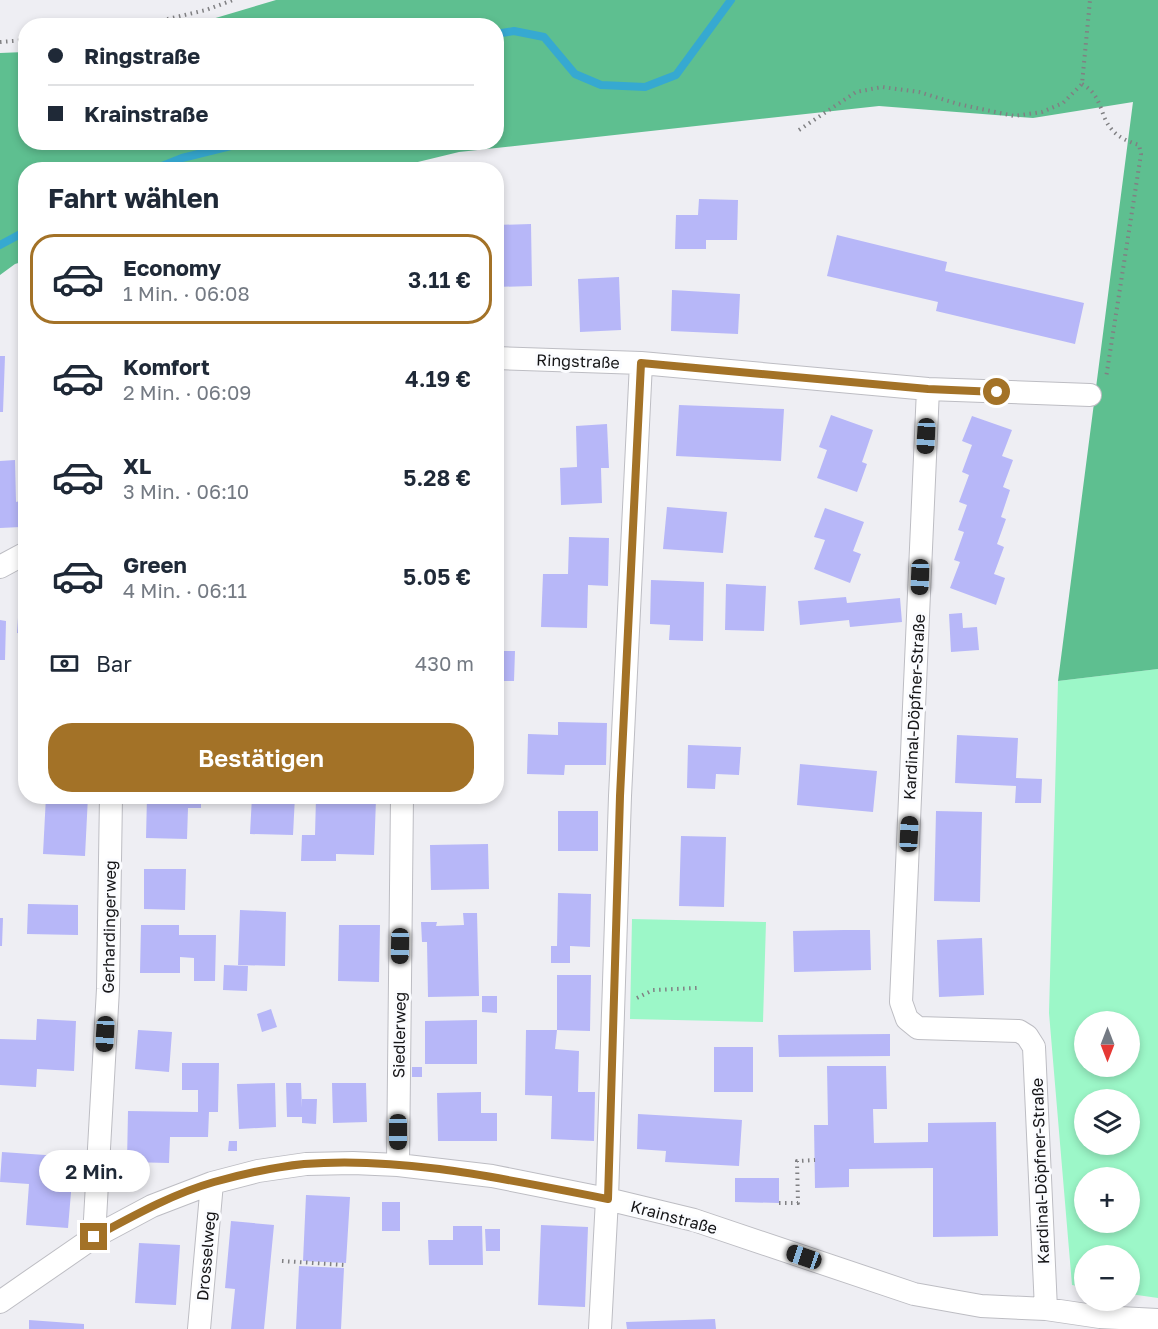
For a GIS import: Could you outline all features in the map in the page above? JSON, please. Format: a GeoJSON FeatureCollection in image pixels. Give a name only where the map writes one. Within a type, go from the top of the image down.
{"type":"FeatureCollection","features":[{"type":"Feature","properties":{"kind":"street","name":"Ringstraße"},"geometry":{"type":"LineString","coordinates":[[504,358],[641,363],[928,389],[1090,395]]}},
{"type":"Feature","properties":{"kind":"street"},"geometry":{"type":"LineString","coordinates":[[601,1325],[608,1199],[620,796],[641,363]]}},
{"type":"Feature","properties":{"kind":"street","name":"Kardinal-Döpfner-Straße"},"geometry":{"type":"LineString","coordinates":[[928,389],[901,1002],[907,1019],[918,1028],[1019,1031],[1027,1036],[1034,1047],[1046,1309]]}},
{"type":"Feature","properties":{"kind":"street"},"geometry":{"type":"LineString","coordinates":[[0,567],[18,557]]}},
{"type":"Feature","properties":{"kind":"street","name":"Gerhardingerweg"},"geometry":{"type":"LineString","coordinates":[[94,1237],[108,989],[111,804]]}},
{"type":"Feature","properties":{"kind":"street","name":"Siedlerweg"},"geometry":{"type":"LineString","coordinates":[[398,1165],[402,804]]}},
{"type":"Feature","properties":{"kind":"street","name":"Krainstraße"},"geometry":{"type":"LineString","coordinates":[[0,1302],[94,1237],[153,1206],[212,1183],[258,1171],[306,1164],[353,1163],[398,1165],[492,1176],[608,1199],[694,1220],[914,1294],[981,1306],[1046,1309],[1100,1323],[1158,1320]]}},
{"type":"Feature","properties":{"kind":"street","name":"Drosselweg"},"geometry":{"type":"LineString","coordinates":[[199,1329],[212,1183]]}},
{"type":"Feature","properties":{"kind":"path"},"geometry":{"type":"LineString","coordinates":[[172,18],[206,10],[233,0]]}},
{"type":"Feature","properties":{"kind":"path"},"geometry":{"type":"LineString","coordinates":[[799,130],[856,92],[882,87],[919,92],[958,104],[1014,116],[1042,112],[1063,103],[1082,84],[1090,0]]}},
{"type":"Feature","properties":{"kind":"path"},"geometry":{"type":"LineString","coordinates":[[0,42],[18,41]]}},
{"type":"Feature","properties":{"kind":"path"},"geometry":{"type":"LineString","coordinates":[[1082,84],[1092,90],[1104,120],[1111,130],[1125,141],[1140,145],[1141,154],[1104,391],[1090,395]]}},
{"type":"Feature","properties":{"kind":"path"},"geometry":{"type":"LineString","coordinates":[[613,1032],[630,1003],[639,997],[653,990],[697,988]]}},
{"type":"Feature","properties":{"kind":"path"},"geometry":{"type":"LineString","coordinates":[[779,1203],[798,1203],[797,1161],[815,1160]]}},
{"type":"Feature","properties":{"kind":"path"},"geometry":{"type":"LineString","coordinates":[[282,1261],[345,1265]]}},
{"type":"Feature","properties":{"kind":"green space"},"geometry":{"type":"Polygon","coordinates":[[[276,0],[1158,0],[1158,669],[1058,681],[1133,102],[1033,118],[879,106],[504,147],[504,18],[216,18],[276,0]]]}},
{"type":"Feature","properties":{"kind":"green space"},"geometry":{"type":"Polygon","coordinates":[[[18,52],[18,150],[477,150],[418,162],[18,162],[18,263],[0,275],[0,53],[18,52]]]}},
{"type":"Feature","properties":{"kind":"green space"},"geometry":{"type":"Polygon","coordinates":[[[1158,669],[1158,1298],[1140,1295],[1140,1245],[1074,1245],[1074,1285],[1072,1285],[1049,1013],[1058,681],[1158,669]]]}},
{"type":"Feature","properties":{"kind":"green space"},"geometry":{"type":"Polygon","coordinates":[[[632,919],[766,922],[763,1022],[630,1019],[632,919]]]}},
{"type":"Feature","properties":{"kind":"building"},"geometry":{"type":"Polygon","coordinates":[[[699,199],[738,200],[737,240],[706,240],[706,249],[675,249],[676,215],[698,215],[699,199]]]}},
{"type":"Feature","properties":{"kind":"building"},"geometry":{"type":"Polygon","coordinates":[[[531,224],[532,286],[504,287],[504,225],[531,224]]]}},
{"type":"Feature","properties":{"kind":"building"},"geometry":{"type":"Polygon","coordinates":[[[837,235],[947,262],[945,271],[1084,303],[1075,344],[936,311],[938,302],[827,276],[837,235]]]}},
{"type":"Feature","properties":{"kind":"building"},"geometry":{"type":"Polygon","coordinates":[[[619,277],[621,330],[580,332],[578,279],[619,277]]]}},
{"type":"Feature","properties":{"kind":"building"},"geometry":{"type":"Polygon","coordinates":[[[672,290],[740,294],[738,334],[671,331],[672,290]]]}},
{"type":"Feature","properties":{"kind":"building"},"geometry":{"type":"Polygon","coordinates":[[[0,356],[5,356],[3,412],[0,412],[0,356]]]}},
{"type":"Feature","properties":{"kind":"building"},"geometry":{"type":"Polygon","coordinates":[[[679,405],[784,409],[781,461],[676,456],[679,405]]]}},
{"type":"Feature","properties":{"kind":"building"},"geometry":{"type":"Polygon","coordinates":[[[831,415],[873,430],[862,462],[867,464],[857,492],[817,478],[827,450],[819,447],[831,415]]]}},
{"type":"Feature","properties":{"kind":"building"},"geometry":{"type":"Polygon","coordinates":[[[972,416],[1012,430],[1002,456],[1013,460],[1003,487],[1010,490],[1001,517],[1006,519],[997,544],[1004,547],[994,574],[1005,578],[996,605],[950,588],[960,562],[954,560],[964,532],[958,530],[967,505],[959,502],[969,475],[962,472],[972,445],[962,441],[972,416]]]}},
{"type":"Feature","properties":{"kind":"building"},"geometry":{"type":"Polygon","coordinates":[[[607,424],[609,468],[601,468],[602,503],[561,505],[560,468],[577,467],[576,426],[607,424]]]}},
{"type":"Feature","properties":{"kind":"building"},"geometry":{"type":"Polygon","coordinates":[[[15,460],[18,527],[0,528],[0,461],[15,460]]]}},
{"type":"Feature","properties":{"kind":"building"},"geometry":{"type":"Polygon","coordinates":[[[667,507],[727,512],[723,553],[663,549],[667,507]]]}},
{"type":"Feature","properties":{"kind":"building"},"geometry":{"type":"Polygon","coordinates":[[[825,508],[864,522],[853,551],[861,554],[850,583],[814,569],[825,540],[814,537],[825,508]]]}},
{"type":"Feature","properties":{"kind":"building"},"geometry":{"type":"Polygon","coordinates":[[[569,537],[609,538],[608,586],[588,585],[587,628],[541,627],[543,574],[568,574],[569,537]]]}},
{"type":"Feature","properties":{"kind":"building"},"geometry":{"type":"Polygon","coordinates":[[[651,580],[704,582],[703,641],[669,640],[670,625],[650,624],[651,580]]]}},
{"type":"Feature","properties":{"kind":"building"},"geometry":{"type":"Polygon","coordinates":[[[726,584],[766,586],[764,631],[725,630],[726,584]]]}},
{"type":"Feature","properties":{"kind":"building"},"geometry":{"type":"Polygon","coordinates":[[[846,597],[847,603],[900,598],[902,622],[850,627],[849,620],[800,625],[798,601],[846,597]]]}},
{"type":"Feature","properties":{"kind":"building"},"geometry":{"type":"Polygon","coordinates":[[[962,613],[963,628],[977,627],[979,650],[951,652],[949,614],[962,613]]]}},
{"type":"Feature","properties":{"kind":"building"},"geometry":{"type":"Polygon","coordinates":[[[0,620],[6,621],[5,660],[0,660],[0,620]]]}},
{"type":"Feature","properties":{"kind":"building"},"geometry":{"type":"Polygon","coordinates":[[[504,651],[515,651],[514,681],[504,681],[504,651]]]}},
{"type":"Feature","properties":{"kind":"building"},"geometry":{"type":"Polygon","coordinates":[[[558,722],[607,723],[606,765],[565,765],[564,775],[527,774],[528,734],[558,735],[558,722]]]}},
{"type":"Feature","properties":{"kind":"building"},"geometry":{"type":"Polygon","coordinates":[[[957,735],[1018,738],[1016,778],[1042,779],[1041,803],[1015,803],[1016,786],[955,783],[957,735]]]}},
{"type":"Feature","properties":{"kind":"building"},"geometry":{"type":"Polygon","coordinates":[[[688,745],[741,747],[739,775],[716,774],[715,789],[687,788],[688,745]]]}},
{"type":"Feature","properties":{"kind":"building"},"geometry":{"type":"Polygon","coordinates":[[[800,764],[877,771],[873,812],[797,805],[800,764]]]}},
{"type":"Feature","properties":{"kind":"building"},"geometry":{"type":"Polygon","coordinates":[[[46,804],[88,804],[85,856],[43,854],[46,804]]]}},
{"type":"Feature","properties":{"kind":"building"},"geometry":{"type":"Polygon","coordinates":[[[147,804],[201,804],[201,808],[188,808],[187,839],[146,838],[147,804]]]}},
{"type":"Feature","properties":{"kind":"building"},"geometry":{"type":"Polygon","coordinates":[[[252,804],[295,804],[293,835],[250,834],[252,804]]]}},
{"type":"Feature","properties":{"kind":"building"},"geometry":{"type":"Polygon","coordinates":[[[316,804],[376,804],[374,855],[336,854],[336,861],[301,861],[302,835],[315,835],[316,804]]]}},
{"type":"Feature","properties":{"kind":"building"},"geometry":{"type":"Polygon","coordinates":[[[558,811],[598,811],[598,851],[558,851],[558,811]]]}},
{"type":"Feature","properties":{"kind":"building"},"geometry":{"type":"Polygon","coordinates":[[[936,811],[982,812],[980,902],[934,901],[936,811]]]}},
{"type":"Feature","properties":{"kind":"building"},"geometry":{"type":"Polygon","coordinates":[[[681,836],[726,837],[724,907],[679,906],[681,836]]]}},
{"type":"Feature","properties":{"kind":"building"},"geometry":{"type":"Polygon","coordinates":[[[488,844],[489,889],[431,890],[430,845],[488,844]]]}},
{"type":"Feature","properties":{"kind":"building"},"geometry":{"type":"Polygon","coordinates":[[[144,869],[186,869],[185,910],[144,909],[144,869]]]}},
{"type":"Feature","properties":{"kind":"building"},"geometry":{"type":"Polygon","coordinates":[[[558,893],[591,894],[590,947],[570,946],[570,963],[551,963],[551,946],[557,946],[558,893]]]}},
{"type":"Feature","properties":{"kind":"building"},"geometry":{"type":"Polygon","coordinates":[[[28,904],[78,905],[78,935],[27,934],[28,904]]]}},
{"type":"Feature","properties":{"kind":"building"},"geometry":{"type":"Polygon","coordinates":[[[240,910],[286,912],[285,966],[238,965],[240,910]]]}},
{"type":"Feature","properties":{"kind":"building"},"geometry":{"type":"Polygon","coordinates":[[[463,913],[477,913],[479,996],[428,997],[427,942],[422,942],[421,922],[437,922],[436,926],[464,925],[463,913]]]}},
{"type":"Feature","properties":{"kind":"building"},"geometry":{"type":"Polygon","coordinates":[[[0,918],[3,918],[2,946],[0,946],[0,918]]]}},
{"type":"Feature","properties":{"kind":"building"},"geometry":{"type":"Polygon","coordinates":[[[141,925],[179,925],[179,935],[216,935],[215,981],[194,981],[194,958],[180,957],[180,973],[140,973],[141,925]]]}},
{"type":"Feature","properties":{"kind":"building"},"geometry":{"type":"Polygon","coordinates":[[[339,925],[380,925],[379,982],[338,981],[339,925]]]}},
{"type":"Feature","properties":{"kind":"building"},"geometry":{"type":"Polygon","coordinates":[[[870,930],[871,970],[794,972],[793,931],[870,930]]]}},
{"type":"Feature","properties":{"kind":"building"},"geometry":{"type":"Polygon","coordinates":[[[982,938],[984,995],[939,997],[937,940],[982,938]]]}},
{"type":"Feature","properties":{"kind":"building"},"geometry":{"type":"Polygon","coordinates":[[[224,965],[248,966],[247,991],[223,990],[224,965]]]}},
{"type":"Feature","properties":{"kind":"building"},"geometry":{"type":"Polygon","coordinates":[[[557,975],[591,975],[590,1031],[557,1030],[557,975]]]}},
{"type":"Feature","properties":{"kind":"building"},"geometry":{"type":"Polygon","coordinates":[[[482,996],[497,996],[497,1013],[482,1012],[482,996]]]}},
{"type":"Feature","properties":{"kind":"building"},"geometry":{"type":"Polygon","coordinates":[[[271,1009],[277,1027],[262,1032],[257,1014],[271,1009]]]}},
{"type":"Feature","properties":{"kind":"building"},"geometry":{"type":"Polygon","coordinates":[[[37,1019],[76,1021],[74,1071],[37,1069],[36,1087],[0,1085],[0,1039],[36,1040],[37,1019]]]}},
{"type":"Feature","properties":{"kind":"building"},"geometry":{"type":"Polygon","coordinates":[[[477,1020],[477,1064],[425,1064],[425,1021],[477,1020]]]}},
{"type":"Feature","properties":{"kind":"building"},"geometry":{"type":"Polygon","coordinates":[[[138,1030],[172,1032],[169,1072],[135,1069],[138,1030]]]}},
{"type":"Feature","properties":{"kind":"building"},"geometry":{"type":"Polygon","coordinates":[[[526,1030],[557,1030],[555,1049],[579,1051],[578,1092],[595,1092],[594,1141],[551,1139],[552,1096],[525,1095],[526,1030]]]}},
{"type":"Feature","properties":{"kind":"building"},"geometry":{"type":"Polygon","coordinates":[[[890,1034],[890,1056],[779,1057],[778,1035],[890,1034]]]}},
{"type":"Feature","properties":{"kind":"building"},"geometry":{"type":"Polygon","coordinates":[[[714,1047],[753,1047],[753,1092],[714,1092],[714,1047]]]}},
{"type":"Feature","properties":{"kind":"building"},"geometry":{"type":"Polygon","coordinates":[[[182,1063],[219,1063],[218,1112],[209,1112],[208,1137],[170,1137],[169,1163],[127,1162],[128,1111],[198,1112],[198,1090],[182,1090],[182,1063]]]}},
{"type":"Feature","properties":{"kind":"building"},"geometry":{"type":"Polygon","coordinates":[[[827,1066],[886,1066],[887,1109],[873,1109],[874,1143],[928,1142],[928,1123],[996,1122],[998,1236],[933,1237],[933,1168],[849,1169],[849,1187],[815,1188],[814,1125],[828,1125],[827,1066]]]}},
{"type":"Feature","properties":{"kind":"building"},"geometry":{"type":"Polygon","coordinates":[[[412,1067],[422,1067],[422,1077],[412,1077],[412,1067]]]}},
{"type":"Feature","properties":{"kind":"building"},"geometry":{"type":"Polygon","coordinates":[[[275,1083],[276,1127],[239,1129],[237,1084],[275,1083]]]}},
{"type":"Feature","properties":{"kind":"building"},"geometry":{"type":"Polygon","coordinates":[[[286,1083],[301,1083],[302,1108],[302,1099],[317,1099],[316,1124],[302,1123],[302,1117],[287,1117],[286,1083]]]}},
{"type":"Feature","properties":{"kind":"building"},"geometry":{"type":"Polygon","coordinates":[[[332,1083],[366,1083],[367,1122],[333,1123],[332,1083]]]}},
{"type":"Feature","properties":{"kind":"building"},"geometry":{"type":"Polygon","coordinates":[[[481,1092],[481,1113],[497,1113],[497,1141],[438,1141],[437,1093],[481,1092]]]}},
{"type":"Feature","properties":{"kind":"building"},"geometry":{"type":"Polygon","coordinates":[[[638,1114],[742,1120],[739,1166],[665,1162],[666,1151],[637,1149],[638,1114]]]}},
{"type":"Feature","properties":{"kind":"building"},"geometry":{"type":"Polygon","coordinates":[[[229,1141],[237,1141],[237,1151],[228,1151],[229,1141]]]}},
{"type":"Feature","properties":{"kind":"building"},"geometry":{"type":"Polygon","coordinates":[[[2,1152],[74,1157],[68,1228],[26,1225],[29,1184],[0,1182],[2,1152]]]}},
{"type":"Feature","properties":{"kind":"building"},"geometry":{"type":"Polygon","coordinates":[[[735,1178],[779,1178],[779,1203],[735,1202],[735,1178]]]}},
{"type":"Feature","properties":{"kind":"building"},"geometry":{"type":"Polygon","coordinates":[[[306,1195],[350,1197],[346,1263],[303,1261],[306,1195]]]}},
{"type":"Feature","properties":{"kind":"building"},"geometry":{"type":"Polygon","coordinates":[[[382,1202],[400,1202],[400,1231],[382,1231],[382,1202]]]}},
{"type":"Feature","properties":{"kind":"building"},"geometry":{"type":"Polygon","coordinates":[[[231,1221],[274,1225],[264,1329],[231,1329],[235,1289],[225,1288],[231,1221]]]}},
{"type":"Feature","properties":{"kind":"building"},"geometry":{"type":"Polygon","coordinates":[[[541,1225],[588,1227],[585,1307],[538,1305],[541,1225]]]}},
{"type":"Feature","properties":{"kind":"building"},"geometry":{"type":"Polygon","coordinates":[[[453,1226],[482,1226],[483,1265],[429,1265],[428,1240],[453,1240],[453,1226]]]}},
{"type":"Feature","properties":{"kind":"building"},"geometry":{"type":"Polygon","coordinates":[[[485,1229],[500,1229],[500,1251],[486,1251],[485,1229]]]}},
{"type":"Feature","properties":{"kind":"building"},"geometry":{"type":"Polygon","coordinates":[[[139,1243],[180,1245],[176,1305],[135,1303],[139,1243]]]}},
{"type":"Feature","properties":{"kind":"building"},"geometry":{"type":"Polygon","coordinates":[[[299,1266],[344,1268],[341,1329],[296,1329],[299,1266]]]}},
{"type":"Feature","properties":{"kind":"building"},"geometry":{"type":"Polygon","coordinates":[[[715,1319],[716,1329],[627,1329],[626,1322],[715,1319]]]}},
{"type":"Feature","properties":{"kind":"building"},"geometry":{"type":"Polygon","coordinates":[[[29,1320],[84,1324],[84,1329],[29,1329],[29,1320]]]}},
{"type":"Feature","properties":{"kind":"waterway"},"geometry":{"type":"LineString","coordinates":[[504,33],[514,31],[544,37],[575,74],[601,85],[645,87],[676,75],[731,0]]}},
{"type":"Feature","properties":{"kind":"waterway"},"geometry":{"type":"LineString","coordinates":[[172,162],[214,150]]}},
{"type":"Feature","properties":{"kind":"waterway"},"geometry":{"type":"LineString","coordinates":[[0,245],[18,235]]}},
{"type":"Feature","properties":{"kind":"route"},"geometry":{"type":"LineString","coordinates":[[94,1237],[153,1206],[212,1183],[258,1171],[306,1164],[398,1165],[492,1176],[608,1199],[620,796],[641,363],[928,389],[997,392]]}}]}
